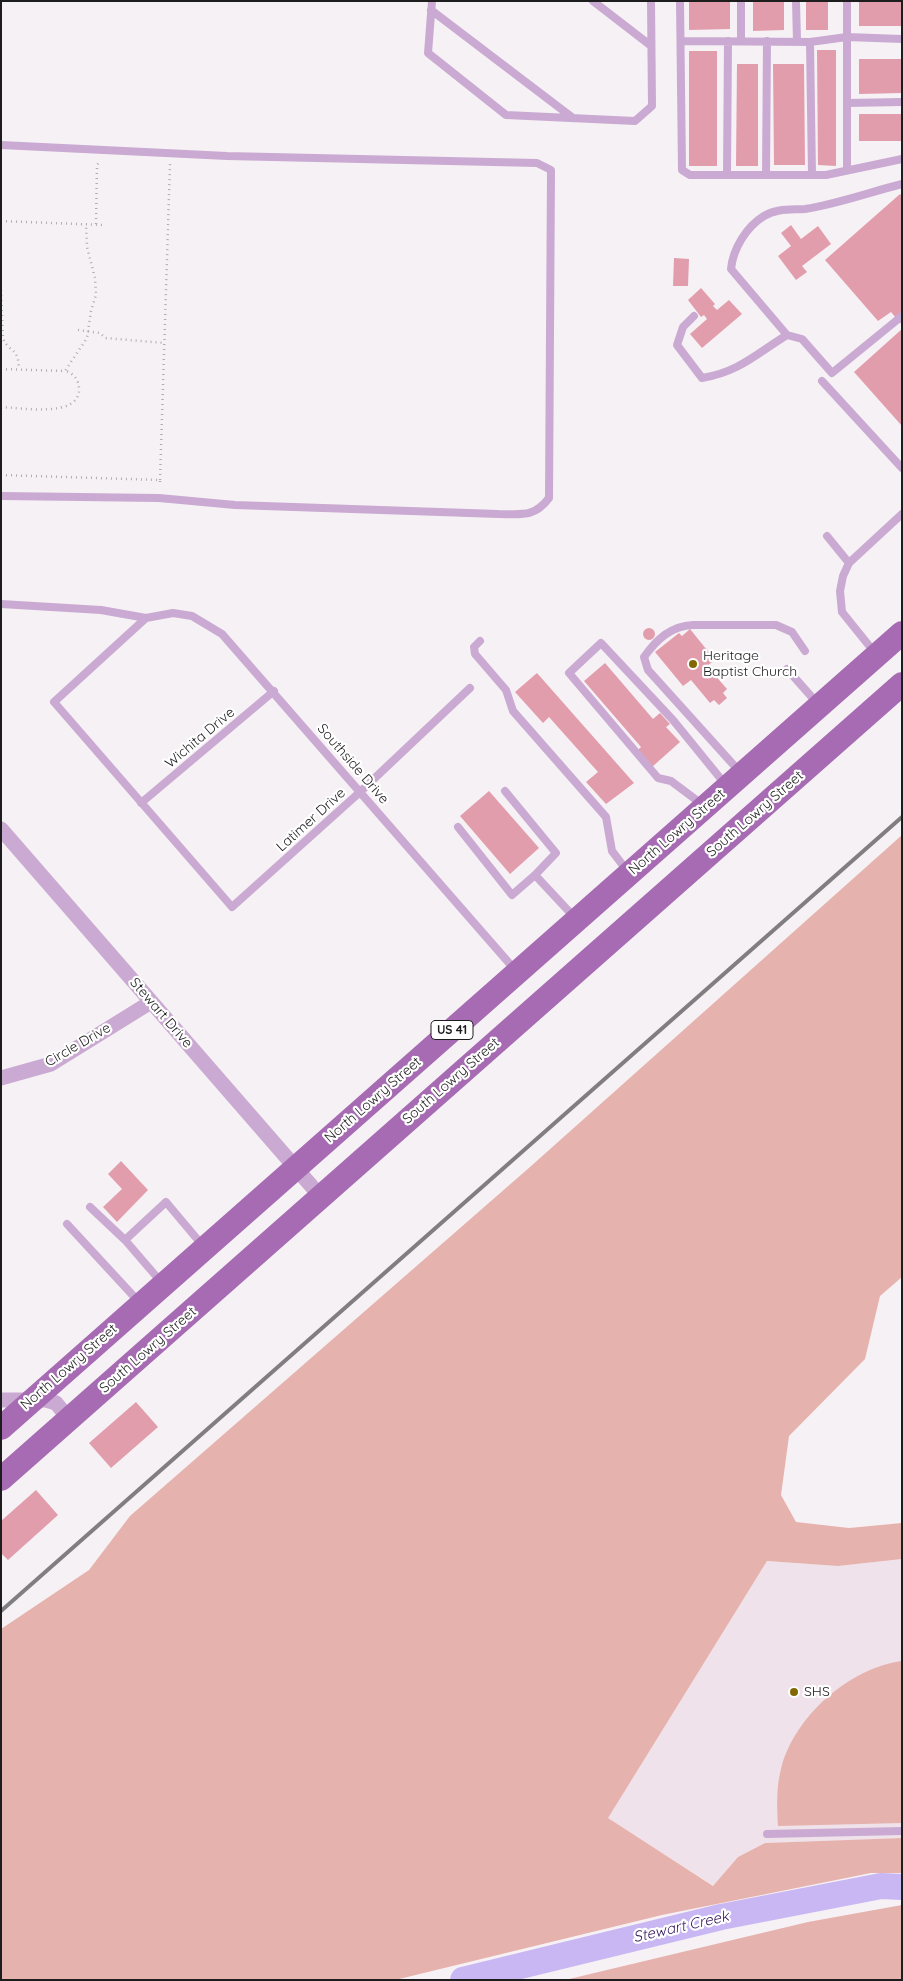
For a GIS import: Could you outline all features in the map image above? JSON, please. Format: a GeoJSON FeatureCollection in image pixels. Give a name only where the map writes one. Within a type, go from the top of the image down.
{"type":"FeatureCollection","features":[{"type":"Feature","properties":{"kind":"main road","name":"North Lowry Street"},"geometry":{"type":"LineString","coordinates":[[1,1428],[705,807],[736,782],[902,633]]}},
{"type":"Feature","properties":{"kind":"main road"},"geometry":{"type":"LineString","coordinates":[[877,656],[901,685]]}},
{"type":"Feature","properties":{"kind":"main road","name":"South Lowry Street"},"geometry":{"type":"LineString","coordinates":[[1,1479],[901,685]]}},
{"type":"Feature","properties":{"kind":"main road"},"geometry":{"type":"LineString","coordinates":[[705,807],[730,836]]}},
{"type":"Feature","properties":{"kind":"street","name":"Stewart Drive"},"geometry":{"type":"LineString","coordinates":[[1,829],[321,1197]]}},
{"type":"Feature","properties":{"kind":"street","name":"Circle Drive"},"geometry":{"type":"LineString","coordinates":[[1,1078],[51,1064],[151,1002]]}},
{"type":"Feature","properties":{"kind":"street"},"geometry":{"type":"LineString","coordinates":[[1,1400],[30,1402],[46,1400],[56,1403],[69,1419]]}},
{"type":"Feature","properties":{"kind":"lane"},"geometry":{"type":"LineString","coordinates":[[432,1],[428,53],[506,115],[636,121],[652,106],[651,1]]}},
{"type":"Feature","properties":{"kind":"lane"},"geometry":{"type":"LineString","coordinates":[[593,1],[650,45]]}},
{"type":"Feature","properties":{"kind":"lane"},"geometry":{"type":"LineString","coordinates":[[680,1],[682,170],[690,175],[812,175],[902,159]]}},
{"type":"Feature","properties":{"kind":"lane"},"geometry":{"type":"LineString","coordinates":[[741,1],[741,41]]}},
{"type":"Feature","properties":{"kind":"lane"},"geometry":{"type":"LineString","coordinates":[[796,1],[797,42]]}},
{"type":"Feature","properties":{"kind":"lane"},"geometry":{"type":"LineString","coordinates":[[847,1],[847,170]]}},
{"type":"Feature","properties":{"kind":"lane"},"geometry":{"type":"LineString","coordinates":[[431,10],[573,118]]}},
{"type":"Feature","properties":{"kind":"lane"},"geometry":{"type":"LineString","coordinates":[[681,41],[810,42],[847,37],[902,39]]}},
{"type":"Feature","properties":{"kind":"lane"},"geometry":{"type":"LineString","coordinates":[[727,175],[728,41]]}},
{"type":"Feature","properties":{"kind":"lane"},"geometry":{"type":"LineString","coordinates":[[766,175],[767,41]]}},
{"type":"Feature","properties":{"kind":"lane"},"geometry":{"type":"LineString","coordinates":[[810,42],[812,175]]}},
{"type":"Feature","properties":{"kind":"lane"},"geometry":{"type":"LineString","coordinates":[[847,103],[902,102]]}},
{"type":"Feature","properties":{"kind":"lane"},"geometry":{"type":"LineString","coordinates":[[1,145],[227,156],[537,163],[551,170],[550,498],[540,510],[523,514],[498,514],[235,505],[159,498],[1,496]]}},
{"type":"Feature","properties":{"kind":"lane"},"geometry":{"type":"LineString","coordinates":[[902,184],[806,208],[781,210],[764,216],[749,229],[732,254],[731,269],[787,335],[802,340],[832,373],[902,316]]}},
{"type":"Feature","properties":{"kind":"lane"},"geometry":{"type":"LineString","coordinates":[[694,316],[683,327],[677,345],[702,378],[721,375],[738,368],[787,335]]}},
{"type":"Feature","properties":{"kind":"lane"},"geometry":{"type":"LineString","coordinates":[[822,381],[902,468]]}},
{"type":"Feature","properties":{"kind":"lane"},"geometry":{"type":"LineString","coordinates":[[877,656],[842,612],[840,591],[843,576],[850,563],[902,514]]}},
{"type":"Feature","properties":{"kind":"lane"},"geometry":{"type":"LineString","coordinates":[[826,536],[850,563]]}},
{"type":"Feature","properties":{"kind":"lane","name":"Southside Drive"},"geometry":{"type":"LineString","coordinates":[[1,604],[101,610],[146,618],[173,613],[192,616],[222,634],[274,691],[518,972]]}},
{"type":"Feature","properties":{"kind":"lane"},"geometry":{"type":"LineString","coordinates":[[141,803],[54,702],[146,618]]}},
{"type":"Feature","properties":{"kind":"lane"},"geometry":{"type":"LineString","coordinates":[[736,782],[648,670],[644,657],[653,645],[670,630],[681,625],[776,625],[792,632],[805,651]]}},
{"type":"Feature","properties":{"kind":"lane"},"geometry":{"type":"LineString","coordinates":[[480,641],[474,647],[475,654],[506,690],[513,711],[606,817],[612,851],[629,874]]}},
{"type":"Feature","properties":{"kind":"lane"},"geometry":{"type":"LineString","coordinates":[[705,807],[671,781],[658,778],[569,673],[601,643],[673,720],[736,782]]}},
{"type":"Feature","properties":{"kind":"lane"},"geometry":{"type":"LineString","coordinates":[[786,669],[820,706]]}},
{"type":"Feature","properties":{"kind":"lane","name":"Latimer Drive"},"geometry":{"type":"LineString","coordinates":[[141,803],[232,907],[360,792],[470,688]]}},
{"type":"Feature","properties":{"kind":"lane","name":"Wichita Drive"},"geometry":{"type":"LineString","coordinates":[[141,803],[274,691]]}},
{"type":"Feature","properties":{"kind":"lane"},"geometry":{"type":"LineString","coordinates":[[458,827],[512,896],[556,853],[505,791]]}},
{"type":"Feature","properties":{"kind":"lane"},"geometry":{"type":"LineString","coordinates":[[535,875],[577,920]]}},
{"type":"Feature","properties":{"kind":"lane"},"geometry":{"type":"LineString","coordinates":[[125,1240],[166,1202],[205,1248]]}},
{"type":"Feature","properties":{"kind":"lane"},"geometry":{"type":"LineString","coordinates":[[90,1207],[125,1240],[163,1284]]}},
{"type":"Feature","properties":{"kind":"lane"},"geometry":{"type":"LineString","coordinates":[[67,1224],[141,1304]]}},
{"type":"Feature","properties":{"kind":"lane"},"geometry":{"type":"LineString","coordinates":[[768,1834],[902,1831]]}},
{"type":"Feature","properties":{"kind":"path"},"geometry":{"type":"LineString","coordinates":[[96,224],[98,165],[103,160]]}},
{"type":"Feature","properties":{"kind":"path"},"geometry":{"type":"LineString","coordinates":[[159,498],[170,162]]}},
{"type":"Feature","properties":{"kind":"path"},"geometry":{"type":"LineString","coordinates":[[1,221],[103,224]]}},
{"type":"Feature","properties":{"kind":"path"},"geometry":{"type":"LineString","coordinates":[[65,371],[71,360],[83,346],[89,331],[97,288],[87,247],[86,224]]}},
{"type":"Feature","properties":{"kind":"path"},"geometry":{"type":"LineString","coordinates":[[1,290],[3,339],[6,345],[15,351],[19,357],[19,369]]}},
{"type":"Feature","properties":{"kind":"path"},"geometry":{"type":"LineString","coordinates":[[78,330],[100,333],[105,338],[164,343]]}},
{"type":"Feature","properties":{"kind":"path"},"geometry":{"type":"LineString","coordinates":[[1,368],[65,371],[71,373],[78,382],[79,391],[76,400],[70,406],[59,408],[1,407]]}},
{"type":"Feature","properties":{"kind":"path"},"geometry":{"type":"LineString","coordinates":[[1,474],[160,480]]}},
{"type":"Feature","properties":{"kind":"shaded area"},"geometry":{"type":"Polygon","coordinates":[[[902,835],[902,1277],[880,1296],[865,1359],[789,1436],[781,1495],[796,1522],[849,1528],[902,1523],[902,1559],[838,1566],[767,1561],[608,1818],[713,1886],[738,1857],[765,1843],[902,1838],[902,1873],[871,1873],[662,1915],[395,1980],[1,1980],[1,1629],[89,1570],[130,1516],[530,1167],[902,835]]]}},
{"type":"Feature","properties":{"kind":"shaded area","name":"SHS"},"geometry":{"type":"Polygon","coordinates":[[[902,1559],[902,1838],[765,1843],[738,1857],[714,1886],[607,1818],[767,1561],[838,1566],[902,1559]]]}},
{"type":"Feature","properties":{"kind":"shaded area"},"geometry":{"type":"Polygon","coordinates":[[[902,1661],[902,1823],[778,1826],[777,1798],[779,1776],[788,1750],[798,1731],[826,1698],[844,1685],[882,1666],[902,1661]]]}},
{"type":"Feature","properties":{"kind":"shaded area"},"geometry":{"type":"Polygon","coordinates":[[[902,1905],[902,1980],[565,1980],[808,1922],[902,1905]]]}},
{"type":"Feature","properties":{"kind":"building"},"geometry":{"type":"Polygon","coordinates":[[[689,1],[730,1],[730,29],[689,30],[689,1]]]}},
{"type":"Feature","properties":{"kind":"building"},"geometry":{"type":"Polygon","coordinates":[[[753,1],[784,1],[784,30],[753,31],[753,1]]]}},
{"type":"Feature","properties":{"kind":"building"},"geometry":{"type":"Polygon","coordinates":[[[806,1],[828,1],[828,30],[806,30],[806,1]]]}},
{"type":"Feature","properties":{"kind":"building"},"geometry":{"type":"Polygon","coordinates":[[[859,1],[902,1],[902,26],[859,26],[859,1]]]}},
{"type":"Feature","properties":{"kind":"building"},"geometry":{"type":"Polygon","coordinates":[[[817,50],[836,50],[836,166],[818,165],[817,50]]]}},
{"type":"Feature","properties":{"kind":"building"},"geometry":{"type":"Polygon","coordinates":[[[689,51],[717,51],[717,166],[689,166],[689,51]]]}},
{"type":"Feature","properties":{"kind":"building"},"geometry":{"type":"Polygon","coordinates":[[[859,59],[902,59],[902,93],[859,94],[859,59]]]}},
{"type":"Feature","properties":{"kind":"building"},"geometry":{"type":"Polygon","coordinates":[[[737,64],[758,64],[758,166],[736,166],[737,64]]]}},
{"type":"Feature","properties":{"kind":"building"},"geometry":{"type":"Polygon","coordinates":[[[773,64],[804,64],[805,165],[774,165],[773,64]]]}},
{"type":"Feature","properties":{"kind":"building"},"geometry":{"type":"Polygon","coordinates":[[[859,114],[902,114],[902,141],[859,141],[859,114]]]}},
{"type":"Feature","properties":{"kind":"building"},"geometry":{"type":"Polygon","coordinates":[[[900,194],[902,196],[902,325],[891,312],[878,321],[825,260],[900,194]]]}},
{"type":"Feature","properties":{"kind":"building"},"geometry":{"type":"Polygon","coordinates":[[[791,225],[801,239],[818,226],[831,244],[802,266],[807,272],[796,280],[778,256],[791,246],[781,233],[791,225]]]}},
{"type":"Feature","properties":{"kind":"building"},"geometry":{"type":"Polygon","coordinates":[[[674,258],[689,259],[688,286],[673,286],[674,258]]]}},
{"type":"Feature","properties":{"kind":"building"},"geometry":{"type":"Polygon","coordinates":[[[701,288],[715,304],[713,306],[717,310],[729,300],[742,314],[702,348],[690,334],[707,319],[704,315],[701,317],[688,300],[701,288]]]}},
{"type":"Feature","properties":{"kind":"building"},"geometry":{"type":"Polygon","coordinates":[[[902,329],[902,426],[854,372],[902,329]]]}},
{"type":"Feature","properties":{"kind":"building"},"geometry":{"type":"Polygon","coordinates":[[[649,628],[655,634],[649,640],[643,634],[649,628]]]}},
{"type":"Feature","properties":{"kind":"building"},"geometry":{"type":"Polygon","coordinates":[[[690,629],[715,660],[707,666],[727,689],[723,693],[727,698],[719,705],[714,700],[710,703],[691,680],[683,686],[655,652],[679,633],[682,636],[690,629]]]}},
{"type":"Feature","properties":{"kind":"building"},"geometry":{"type":"Polygon","coordinates":[[[605,663],[653,719],[660,713],[670,724],[666,727],[680,742],[652,767],[637,751],[641,747],[584,681],[605,663]]]}},
{"type":"Feature","properties":{"kind":"building"},"geometry":{"type":"Polygon","coordinates":[[[537,673],[634,783],[606,804],[586,782],[598,772],[549,717],[543,723],[515,692],[537,673]]]}},
{"type":"Feature","properties":{"kind":"building"},"geometry":{"type":"Polygon","coordinates":[[[489,791],[539,848],[510,874],[460,816],[489,791]]]}},
{"type":"Feature","properties":{"kind":"building"},"geometry":{"type":"Polygon","coordinates":[[[121,1161],[148,1190],[117,1222],[103,1207],[122,1189],[108,1174],[121,1161]]]}},
{"type":"Feature","properties":{"kind":"building"},"geometry":{"type":"Polygon","coordinates":[[[136,1402],[158,1427],[111,1468],[89,1443],[136,1402]]]}},
{"type":"Feature","properties":{"kind":"building"},"geometry":{"type":"Polygon","coordinates":[[[36,1490],[58,1515],[8,1560],[1,1553],[1,1521],[36,1490]]]}},
{"type":"Feature","properties":{"kind":"waterway","name":"Stewart Creek"},"geometry":{"type":"LineString","coordinates":[[463,1980],[721,1917],[881,1886],[902,1887]]}},
{"type":"Feature","properties":{"kind":"railway"},"geometry":{"type":"LineString","coordinates":[[1,1611],[902,817]]}},
{"type":"Feature","properties":{"kind":"place","name":"Heritage Baptist Church"},"geometry":{"type":"Point","coordinates":[693,664]}},
{"type":"Feature","properties":{"kind":"place","name":"SHS"},"geometry":{"type":"Point","coordinates":[794,1692]}}]}
